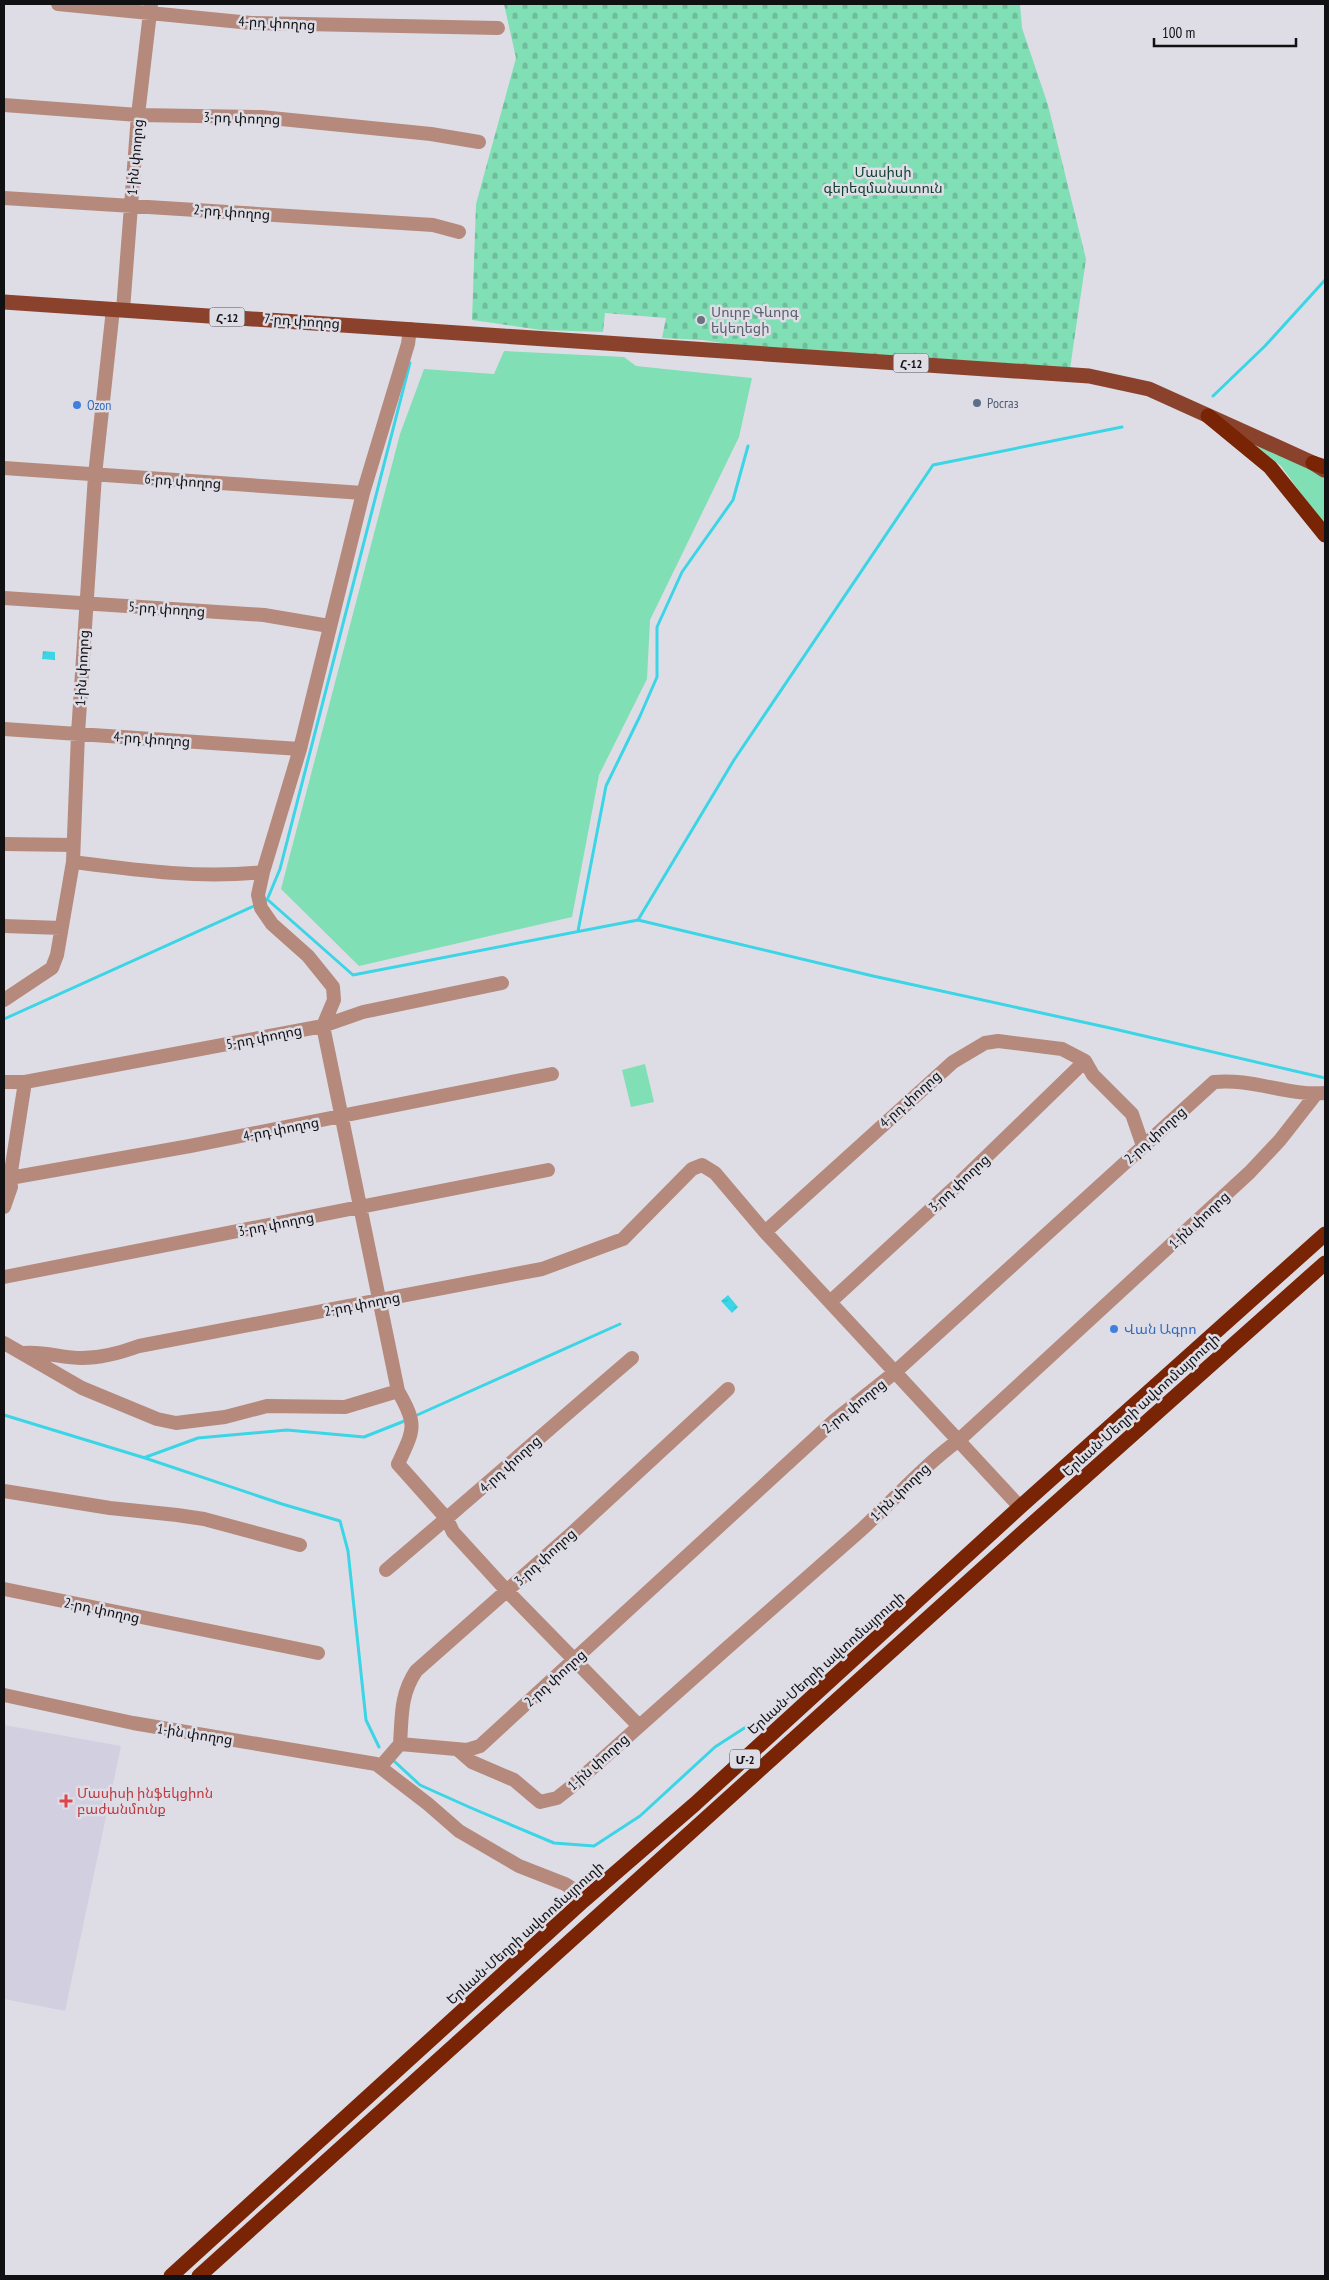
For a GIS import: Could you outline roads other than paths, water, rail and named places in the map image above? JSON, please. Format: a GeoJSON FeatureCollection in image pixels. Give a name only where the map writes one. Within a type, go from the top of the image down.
{"type":"FeatureCollection","features":[{"type":"Feature","properties":{"kind":"highway"},"geometry":{"type":"LineString","coordinates":[[1208,416],[1270,468],[1325,535]]}},
{"type":"Feature","properties":{"kind":"highway"},"geometry":{"type":"LineString","coordinates":[[1321,1237],[1325,1225]]}},
{"type":"Feature","properties":{"kind":"highway","name":"Երևան-Մեղրի ավտոմայրուղի"},"geometry":{"type":"LineString","coordinates":[[170,2276],[583,1901],[695,1804],[1020,1507],[1321,1237]]}},
{"type":"Feature","properties":{"kind":"highway","name":"Երևան-Մեղրի ավտոմայրուղի"},"geometry":{"type":"LineString","coordinates":[[199,2276],[1022,1533],[1325,1263]]}},
{"type":"Feature","properties":{"kind":"main road","name":"7-րդ փողոց"},"geometry":{"type":"LineString","coordinates":[[4,302],[410,328],[606,344],[1090,376],[1149,390],[1208,416]]}},
{"type":"Feature","properties":{"kind":"main road","name":"Հ-12"},"geometry":{"type":"LineString","coordinates":[[1208,416],[1321,467]]}},
{"type":"Feature","properties":{"kind":"street","name":"4-րդ փողոց"},"geometry":{"type":"LineString","coordinates":[[58,4],[150,8],[251,23],[498,28]]}},
{"type":"Feature","properties":{"kind":"street","name":"1-ին փողոց"},"geometry":{"type":"LineString","coordinates":[[4,1000],[52,968],[73,862],[78,734],[95,475],[131,206],[138,114],[150,8]]}},
{"type":"Feature","properties":{"kind":"street","name":"3-րդ փողոց"},"geometry":{"type":"LineString","coordinates":[[4,105],[138,114],[261,117],[431,134],[479,142]]}},
{"type":"Feature","properties":{"kind":"street","name":"2-րդ փողոց"},"geometry":{"type":"LineString","coordinates":[[4,198],[433,226],[459,232]]}},
{"type":"Feature","properties":{"kind":"street"},"geometry":{"type":"LineString","coordinates":[[410,328],[408,344],[363,494],[300,749],[263,872],[259,901],[272,924],[308,956],[333,987],[334,1000],[322,1026],[398,1391],[410,1412],[413,1428],[398,1464],[447,1519],[453,1532],[507,1591],[640,1726]]}},
{"type":"Feature","properties":{"kind":"street","name":"6-րդ փողոց"},"geometry":{"type":"LineString","coordinates":[[4,468],[363,494]]}},
{"type":"Feature","properties":{"kind":"street","name":"5-րդ փողոց"},"geometry":{"type":"LineString","coordinates":[[4,598],[264,615],[329,626]]}},
{"type":"Feature","properties":{"kind":"street","name":"4-րդ փողոց"},"geometry":{"type":"LineString","coordinates":[[4,729],[300,749]]}},
{"type":"Feature","properties":{"kind":"street"},"geometry":{"type":"LineString","coordinates":[[4,844],[73,845]]}},
{"type":"Feature","properties":{"kind":"street"},"geometry":{"type":"LineString","coordinates":[[73,862],[138,870],[236,875],[263,872]]}},
{"type":"Feature","properties":{"kind":"street"},"geometry":{"type":"LineString","coordinates":[[4,926],[61,928]]}},
{"type":"Feature","properties":{"kind":"street","name":"5-րդ փողոց"},"geometry":{"type":"LineString","coordinates":[[4,1082],[25,1082],[322,1026],[364,1012],[502,983]]}},
{"type":"Feature","properties":{"kind":"street","name":"4-րդ փողոց"},"geometry":{"type":"LineString","coordinates":[[765,1232],[952,1062],[985,1043],[998,1041],[1062,1049],[1085,1061]]}},
{"type":"Feature","properties":{"kind":"street","name":"3-րդ փողոց"},"geometry":{"type":"LineString","coordinates":[[830,1302],[953,1189],[1085,1061]]}},
{"type":"Feature","properties":{"kind":"street"},"geometry":{"type":"LineString","coordinates":[[1085,1061],[1093,1075],[1132,1114],[1143,1146]]}},
{"type":"Feature","properties":{"kind":"street","name":"4-րդ փողոց"},"geometry":{"type":"LineString","coordinates":[[10,1178],[342,1117],[552,1074]]}},
{"type":"Feature","properties":{"kind":"street","name":"2-րդ փողոց"},"geometry":{"type":"LineString","coordinates":[[400,1744],[467,1750],[480,1746],[834,1420],[894,1373],[1214,1082],[1232,1080],[1320,1094]]}},
{"type":"Feature","properties":{"kind":"street"},"geometry":{"type":"LineString","coordinates":[[4,1206],[11,1187],[10,1178],[25,1082]]}},
{"type":"Feature","properties":{"kind":"street","name":"1-ին փողոց"},"geometry":{"type":"LineString","coordinates":[[457,1749],[472,1762],[514,1780],[540,1802],[557,1798],[863,1528],[944,1451],[959,1440],[1250,1172],[1320,1094]]}},
{"type":"Feature","properties":{"kind":"street","name":"2-րդ փողոց"},"geometry":{"type":"LineString","coordinates":[[4,1343],[24,1353],[41,1352],[81,1358],[112,1356],[138,1346],[542,1269],[623,1239],[692,1169],[702,1165],[715,1173],[765,1232]]}},
{"type":"Feature","properties":{"kind":"street","name":"3-րդ փողոց"},"geometry":{"type":"LineString","coordinates":[[4,1277],[548,1170]]}},
{"type":"Feature","properties":{"kind":"street"},"geometry":{"type":"LineString","coordinates":[[765,1232],[1020,1507]]}},
{"type":"Feature","properties":{"kind":"street"},"geometry":{"type":"LineString","coordinates":[[24,1353],[82,1388],[157,1418],[176,1422],[225,1416],[267,1406],[345,1407],[398,1391]]}},
{"type":"Feature","properties":{"kind":"street","name":"4-րդ փողոց"},"geometry":{"type":"LineString","coordinates":[[386,1570],[632,1358]]}},
{"type":"Feature","properties":{"kind":"street","name":"3-րդ փողոց"},"geometry":{"type":"LineString","coordinates":[[400,1744],[403,1705],[407,1685],[416,1671],[507,1591],[728,1389]]}},
{"type":"Feature","properties":{"kind":"street"},"geometry":{"type":"LineString","coordinates":[[4,1490],[110,1508],[177,1515],[204,1520],[300,1545]]}},
{"type":"Feature","properties":{"kind":"street","name":"2-րդ փողոց"},"geometry":{"type":"LineString","coordinates":[[4,1589],[318,1653]]}},
{"type":"Feature","properties":{"kind":"street","name":"1-ին փողոց"},"geometry":{"type":"LineString","coordinates":[[4,1695],[133,1724],[364,1761],[381,1766],[459,1831],[519,1866],[565,1884],[573,1889],[583,1901]]}},
{"type":"Feature","properties":{"kind":"street"},"geometry":{"type":"LineString","coordinates":[[381,1766],[400,1744]]}},
{"type":"Feature","properties":{"kind":"water"},"geometry":{"type":"Polygon","coordinates":[[[43,651],[55,652],[55,660],[42,659],[43,651]]]}},
{"type":"Feature","properties":{"kind":"water"},"geometry":{"type":"Polygon","coordinates":[[[728,1295],[738,1307],[732,1313],[721,1301],[728,1295]]]}},
{"type":"Feature","properties":{"kind":"waterway"},"geometry":{"type":"LineString","coordinates":[[1213,396],[1265,346],[1325,280]]}},
{"type":"Feature","properties":{"kind":"waterway"},"geometry":{"type":"LineString","coordinates":[[267,900],[280,869],[410,363]]}},
{"type":"Feature","properties":{"kind":"waterway"},"geometry":{"type":"LineString","coordinates":[[268,900],[353,975],[638,920],[734,760],[933,465],[1122,427]]}},
{"type":"Feature","properties":{"kind":"waterway"},"geometry":{"type":"LineString","coordinates":[[578,931],[606,786],[657,677],[657,627],[682,572],[733,500],[748,446]]}},
{"type":"Feature","properties":{"kind":"waterway"},"geometry":{"type":"LineString","coordinates":[[4,1019],[256,905]]}},
{"type":"Feature","properties":{"kind":"waterway"},"geometry":{"type":"LineString","coordinates":[[638,920],[873,976],[1325,1078]]}},
{"type":"Feature","properties":{"kind":"waterway"},"geometry":{"type":"LineString","coordinates":[[415,1416],[620,1324]]}},
{"type":"Feature","properties":{"kind":"waterway"},"geometry":{"type":"LineString","coordinates":[[4,1415],[340,1521],[348,1551],[366,1720],[379,1747]]}},
{"type":"Feature","properties":{"kind":"waterway"},"geometry":{"type":"LineString","coordinates":[[146,1457],[198,1438],[287,1430],[364,1437],[407,1420]]}},
{"type":"Feature","properties":{"kind":"waterway"},"geometry":{"type":"LineString","coordinates":[[394,1761],[420,1785],[469,1807],[554,1843],[594,1846],[640,1816],[715,1747],[749,1725]]}},
{"type":"Feature","properties":{"kind":"place","name":"Սուրբ Գևորգ եկեղեցի"},"geometry":{"type":"Point","coordinates":[701,320]}},
{"type":"Feature","properties":{"kind":"place","name":"Росгаз"},"geometry":{"type":"Point","coordinates":[977,403]}},
{"type":"Feature","properties":{"kind":"place","name":"Ozon"},"geometry":{"type":"Point","coordinates":[77,405]}},
{"type":"Feature","properties":{"kind":"place","name":"Վան Ագրո"},"geometry":{"type":"Point","coordinates":[1114,1329]}},
{"type":"Feature","properties":{"kind":"place","name":"Մասիսի ինֆեկցիոն բաժանմունք"},"geometry":{"type":"Point","coordinates":[66,1801]}},
{"type":"Feature","properties":{"kind":"park label","name":"Մասիսի գերեզմանատուն"},"geometry":{"type":"Point","coordinates":[883,180]}}]}
